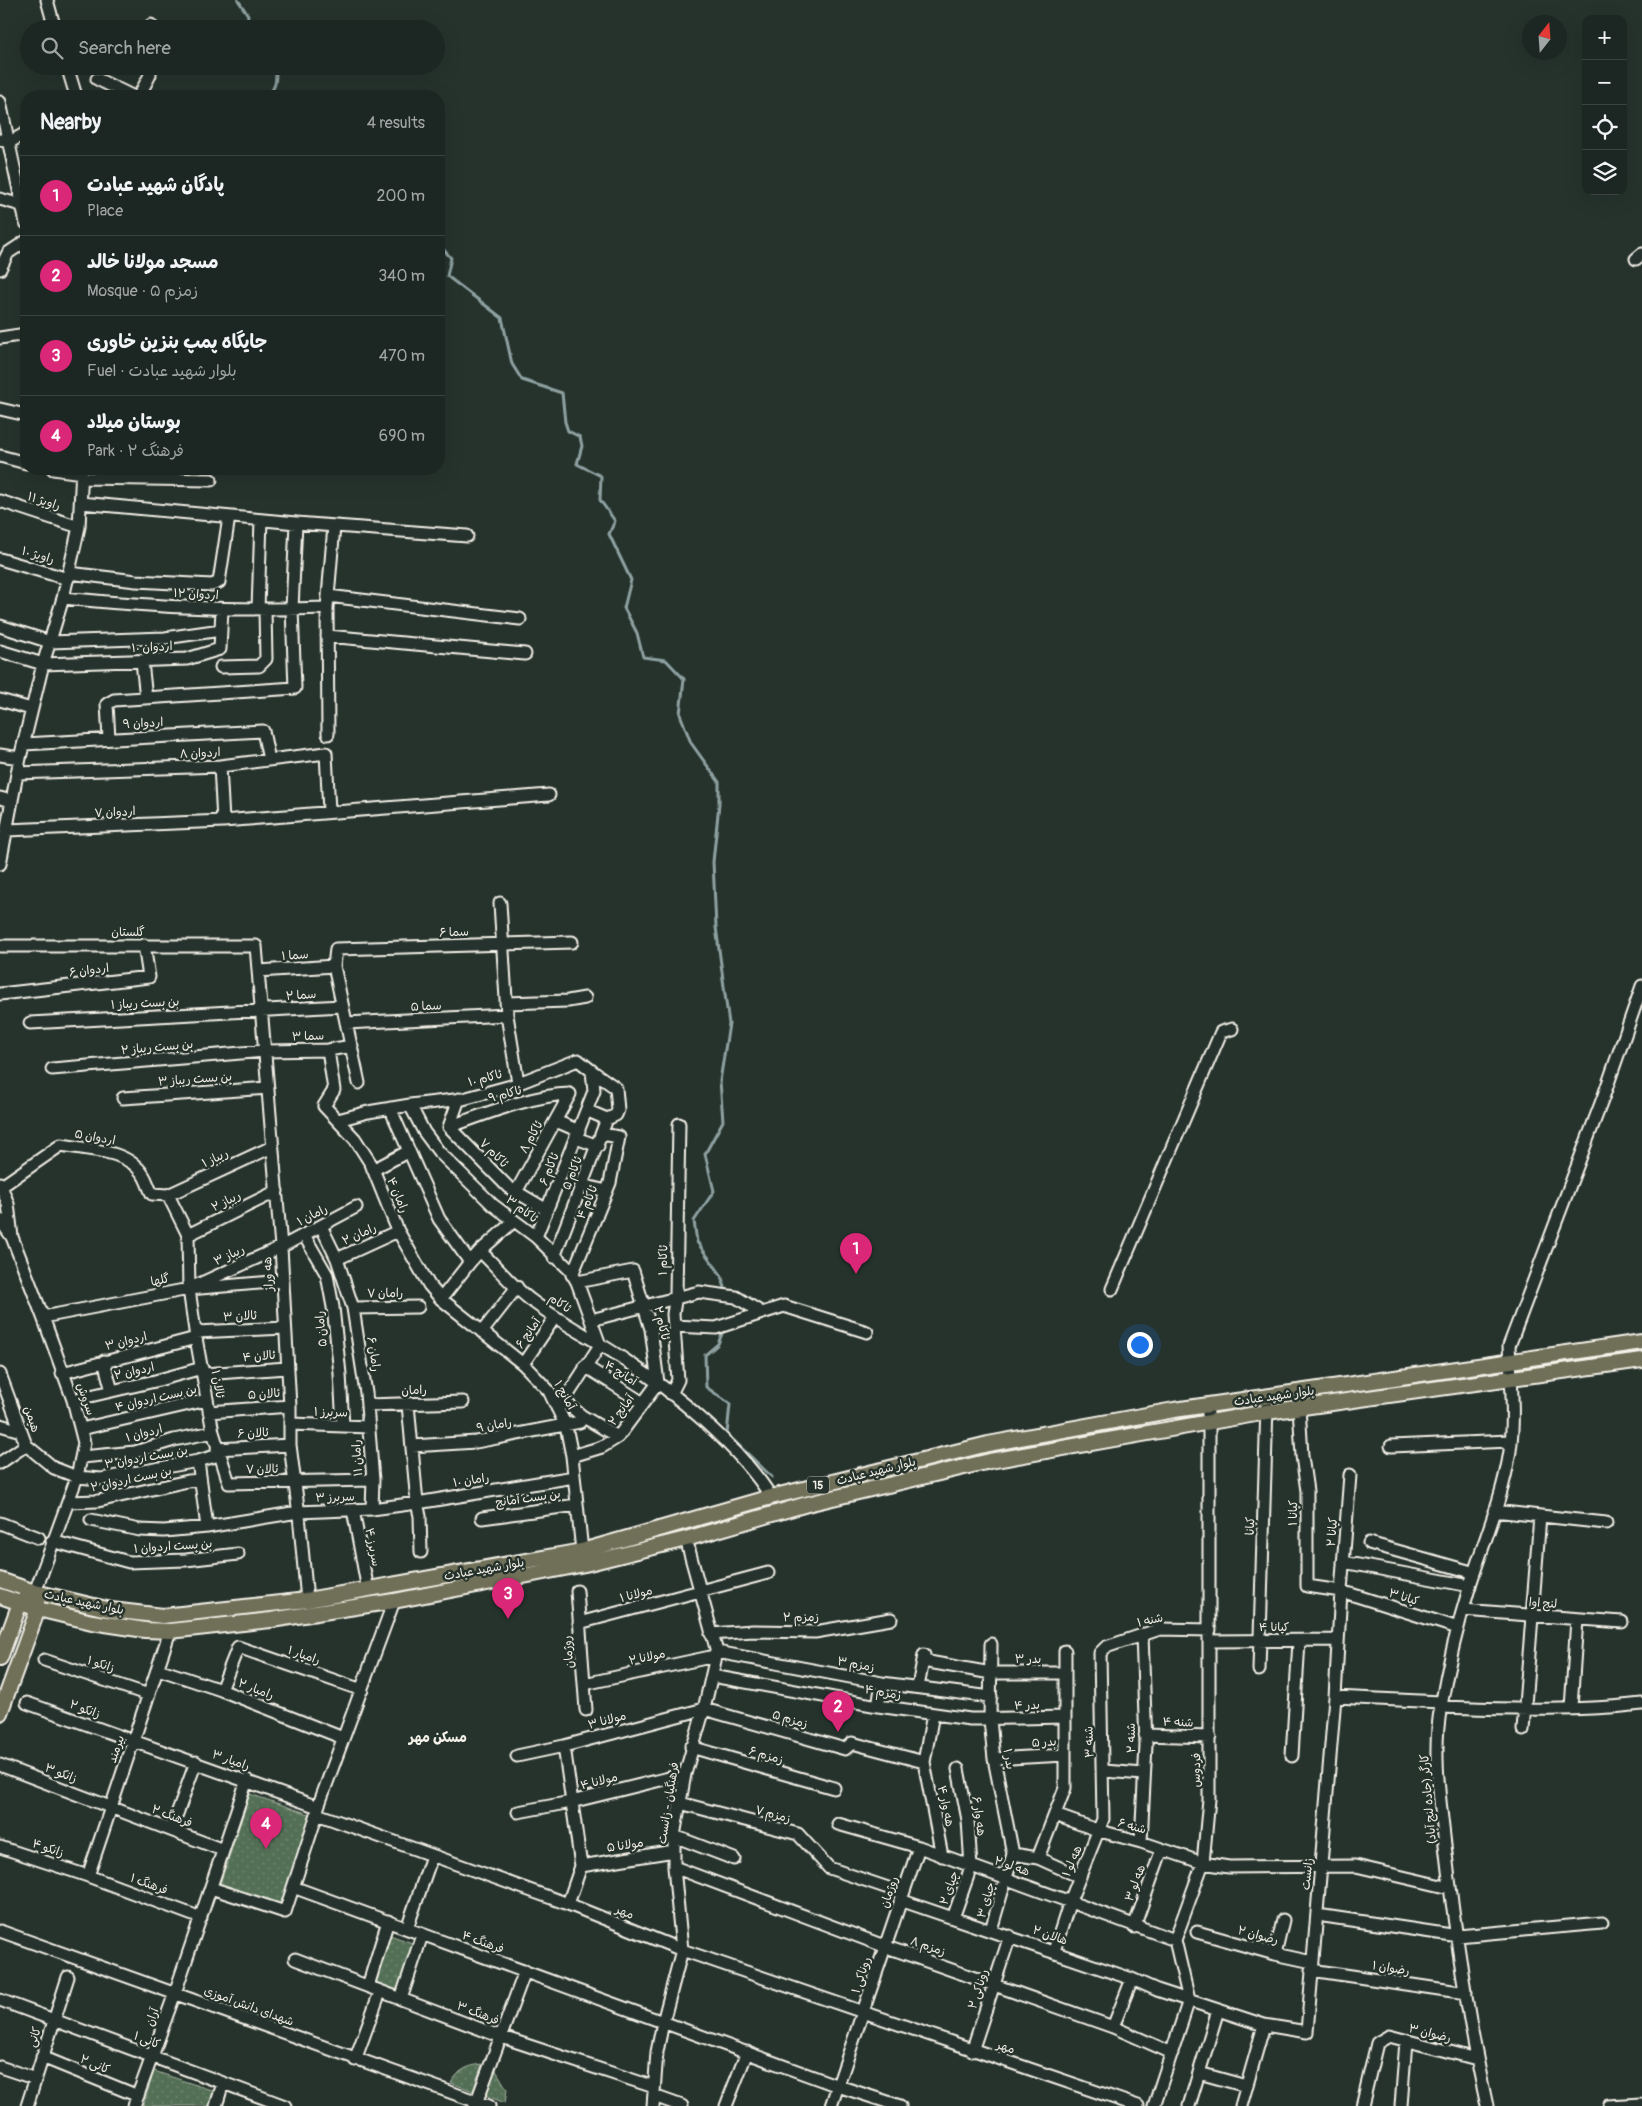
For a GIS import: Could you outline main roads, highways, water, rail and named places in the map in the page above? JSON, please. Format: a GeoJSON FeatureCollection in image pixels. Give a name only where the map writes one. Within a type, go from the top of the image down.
{"type":"FeatureCollection","features":[{"type":"Feature","properties":{"kind":"main road","name":"بلوار شهید عبادت"},"geometry":{"type":"LineString","coordinates":[[0,1580],[35,1592],[111,1610],[163,1616],[308,1600],[582,1550],[771,1497],[988,1444],[1207,1406],[1642,1342]]}},
{"type":"Feature","properties":{"kind":"main road","name":"بلوار شهید عبادت"},"geometry":{"type":"LineString","coordinates":[[0,1596],[20,1604],[92,1622],[145,1630],[170,1631],[270,1620],[394,1601],[585,1564],[686,1539],[807,1504],[990,1461],[1299,1407],[1642,1360]]}},
{"type":"Feature","properties":{"kind":"main road"},"geometry":{"type":"LineString","coordinates":[[988,1444],[990,1461]]}},
{"type":"Feature","properties":{"kind":"main road"},"geometry":{"type":"LineString","coordinates":[[0,1658],[20,1604],[35,1592],[38,1609],[0,1713]]}},
{"type":"Feature","properties":{"kind":"waterway"},"geometry":{"type":"LineString","coordinates":[[238,0],[248,15],[247,20]]}},
{"type":"Feature","properties":{"kind":"waterway"},"geometry":{"type":"LineString","coordinates":[[272,90],[276,75]]}},
{"type":"Feature","properties":{"kind":"waterway"},"geometry":{"type":"LineString","coordinates":[[445,251],[451,258],[447,276],[502,318],[512,364],[522,380],[562,393],[565,422],[568,431],[580,437],[582,446],[577,464],[601,476],[600,500],[615,521],[609,534],[631,580],[624,608],[637,633],[643,657],[666,660],[684,679],[680,714],[691,743],[719,782],[719,804],[713,862],[716,927],[729,1024],[720,1081],[723,1121],[705,1154],[714,1191],[694,1221],[697,1242],[721,1275],[726,1291]]}},
{"type":"Feature","properties":{"kind":"waterway"},"geometry":{"type":"LineString","coordinates":[[723,1331],[718,1344],[705,1355],[706,1387],[730,1404],[727,1434],[772,1477]]}},
{"type":"Feature","properties":{"kind":"place","name":"پادگان شهید عبادت"},"geometry":{"type":"Point","coordinates":[856,1274]}},
{"type":"Feature","properties":{"kind":"place","name":"جایگاه پمپ بنزین خاوری"},"geometry":{"type":"Point","coordinates":[508,1619]}},
{"type":"Feature","properties":{"kind":"place","name":"مسجد مولانا خالد"},"geometry":{"type":"Point","coordinates":[838,1732]}},
{"type":"Feature","properties":{"kind":"place","name":"بوستان میلاد"},"geometry":{"type":"Point","coordinates":[266,1849]}},
{"type":"Feature","properties":{"kind":"district","name":"مسکن مهر"},"geometry":{"type":"Point","coordinates":[438,1737]}}]}
